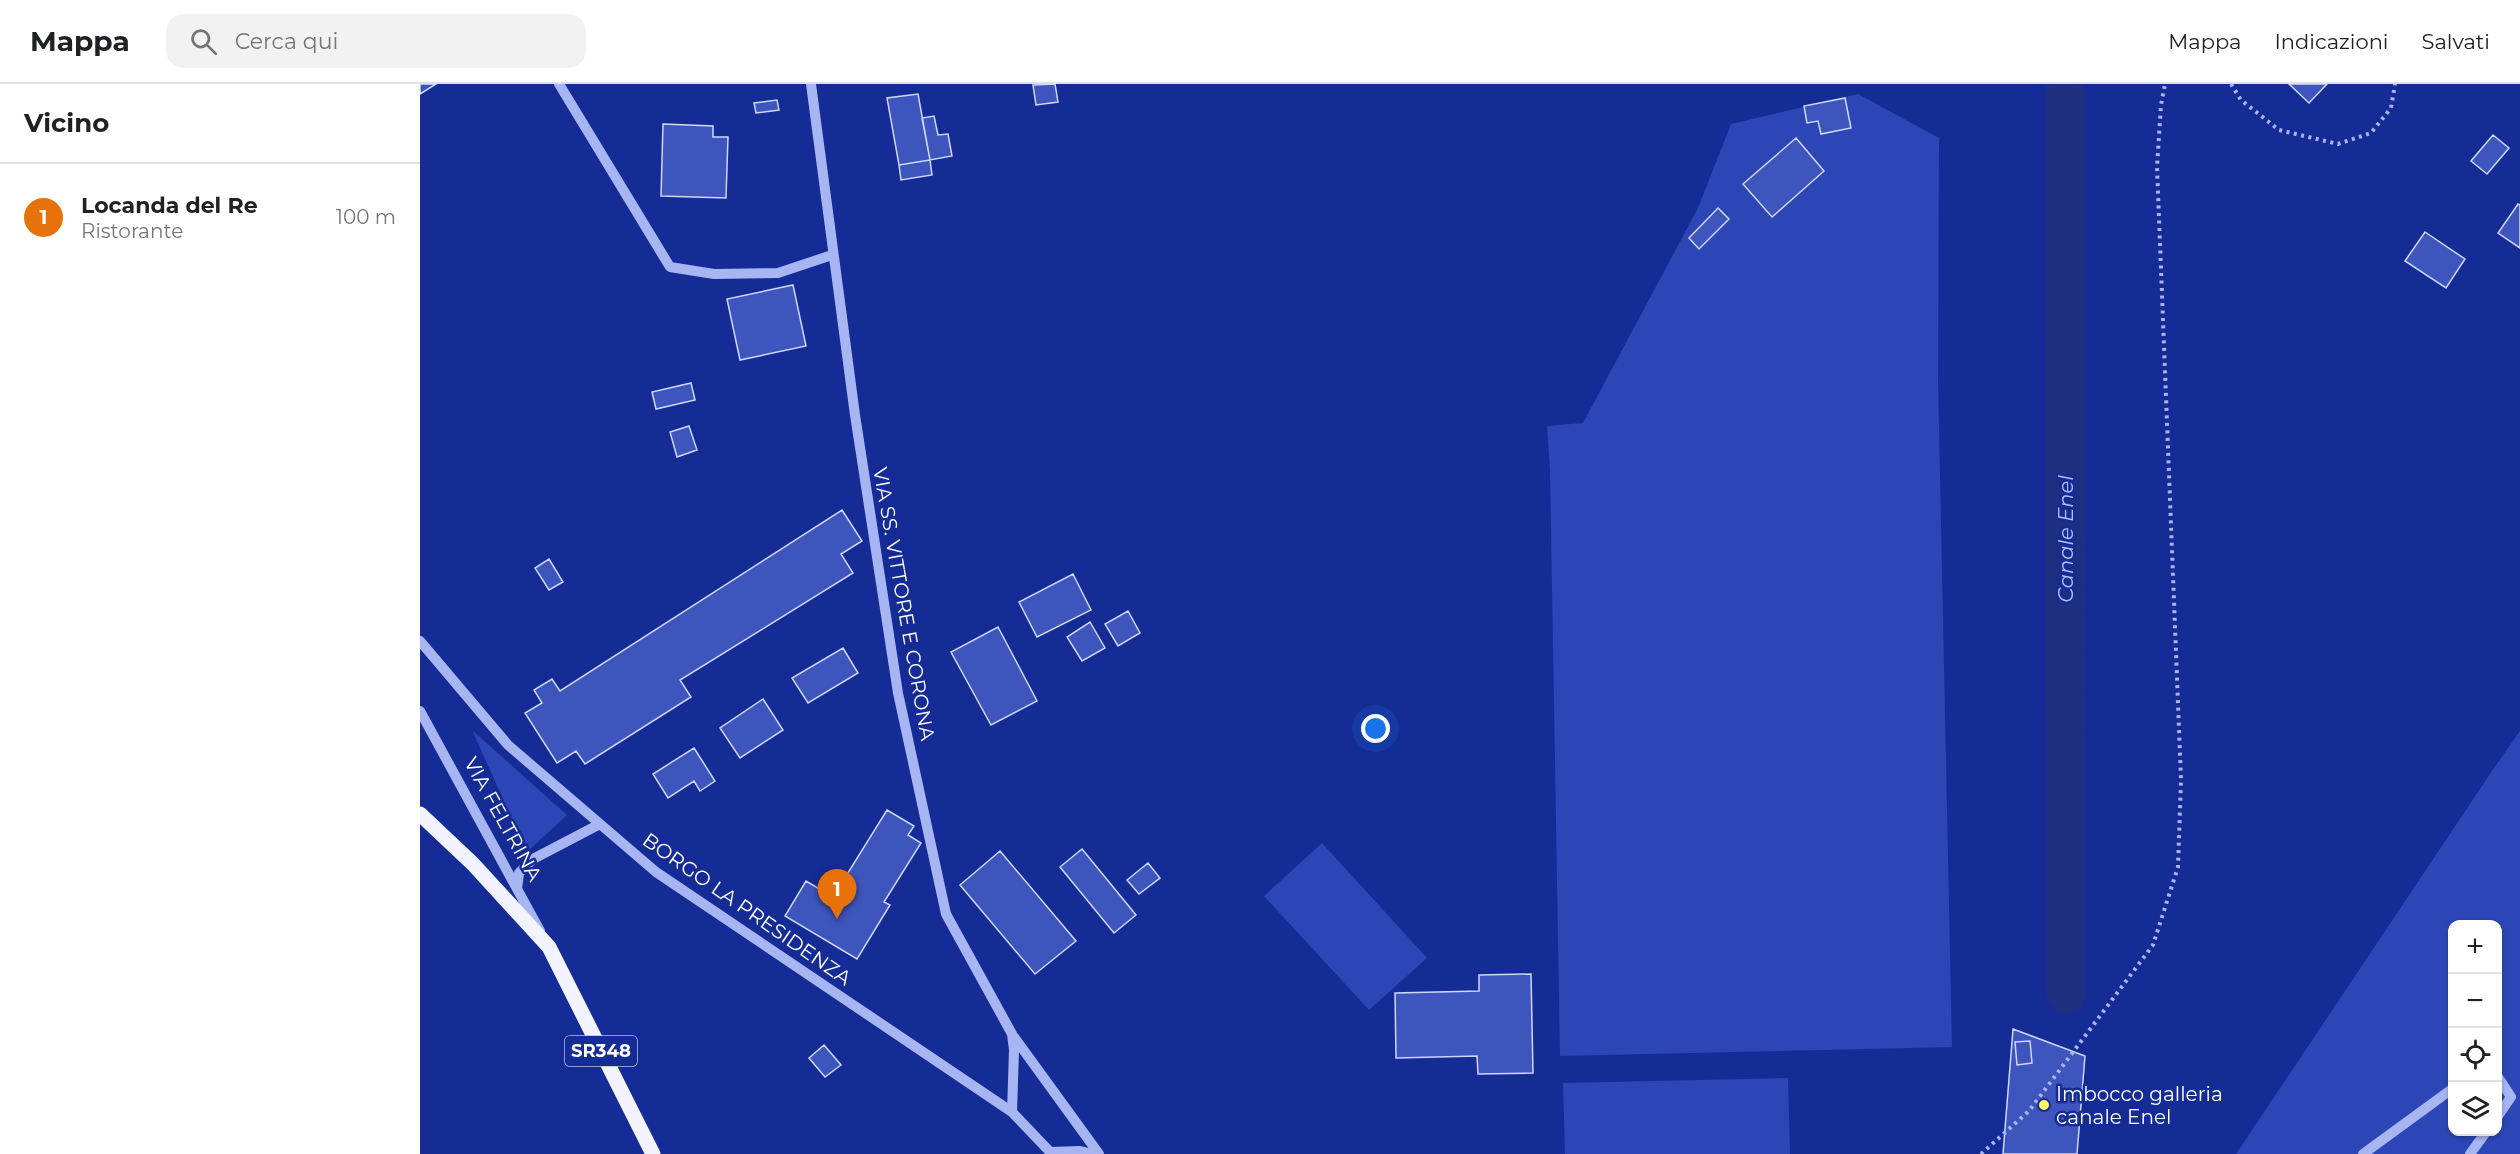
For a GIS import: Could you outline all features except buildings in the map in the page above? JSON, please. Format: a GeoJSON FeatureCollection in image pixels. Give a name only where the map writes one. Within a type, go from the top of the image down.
{"type":"FeatureCollection","features":[{"type":"Feature","properties":{"kind":"main road","name":"VIA FELTRINA"},"geometry":{"type":"LineString","coordinates":[[420,814],[473,864],[549,947],[653,1154]]}},
{"type":"Feature","properties":{"kind":"street"},"geometry":{"type":"LineString","coordinates":[[559,84],[670,267],[714,274],[778,273],[832,255]]}},
{"type":"Feature","properties":{"kind":"street","name":"VIA SS. VITTORE E CORONA"},"geometry":{"type":"LineString","coordinates":[[812,84],[832,255],[898,693],[946,914],[1012,1034],[1014,1050],[1012,1112]]}},
{"type":"Feature","properties":{"kind":"street","name":"BORGO LA PRESIDENZA"},"geometry":{"type":"LineString","coordinates":[[420,641],[508,745],[656,872],[1012,1112],[1051,1153]]}},
{"type":"Feature","properties":{"kind":"street","name":"VIA FELTRINA"},"geometry":{"type":"LineString","coordinates":[[420,711],[549,947]]}},
{"type":"Feature","properties":{"kind":"street"},"geometry":{"type":"LineString","coordinates":[[517,889],[519,873],[532,859],[600,824]]}},
{"type":"Feature","properties":{"kind":"street"},"geometry":{"type":"LineString","coordinates":[[1012,1034],[1099,1154]]}},
{"type":"Feature","properties":{"kind":"street"},"geometry":{"type":"LineString","coordinates":[[2502,1083],[2511,1096],[2502,1110]]}},
{"type":"Feature","properties":{"kind":"street"},"geometry":{"type":"LineString","coordinates":[[2362,1154],[2448,1092]]}},
{"type":"Feature","properties":{"kind":"street"},"geometry":{"type":"LineString","coordinates":[[2470,1154],[2483,1136]]}},
{"type":"Feature","properties":{"kind":"street"},"geometry":{"type":"LineString","coordinates":[[1051,1153],[1080,1151],[1093,1154]]}},
{"type":"Feature","properties":{"kind":"path"},"geometry":{"type":"LineString","coordinates":[[1981,1154],[2029,1111],[2153,945],[2178,867],[2181,780],[2157,167],[2161,105],[2165,84]]}},
{"type":"Feature","properties":{"kind":"path"},"geometry":{"type":"LineString","coordinates":[[2231,84],[2241,100],[2279,130],[2338,144],[2371,133],[2391,108],[2395,84]]}},
{"type":"Feature","properties":{"kind":"shaded area"},"geometry":{"type":"Polygon","coordinates":[[[1858,94],[1939,138],[1938,379],[1952,1047],[1560,1056],[1550,470],[1547,426],[1583,423],[1698,208],[1731,124],[1858,94]]]}},
{"type":"Feature","properties":{"kind":"shaded area"},"geometry":{"type":"Polygon","coordinates":[[[472,730],[567,815],[527,852],[472,730]]]}},
{"type":"Feature","properties":{"kind":"shaded area"},"geometry":{"type":"Polygon","coordinates":[[[2520,731],[2520,1154],[2236,1154],[2494,768],[2520,731]]]}},
{"type":"Feature","properties":{"kind":"shaded area"},"geometry":{"type":"Polygon","coordinates":[[[1322,843],[1427,958],[1369,1010],[1264,896],[1322,843]]]}},
{"type":"Feature","properties":{"kind":"shaded area"},"geometry":{"type":"Polygon","coordinates":[[[1788,1078],[1790,1154],[1565,1154],[1563,1083],[1788,1078]]]}},
{"type":"Feature","properties":{"kind":"waterway","name":"Canale Enel"},"geometry":{"type":"LineString","coordinates":[[2065,84],[2066,994]]}},
{"type":"Feature","properties":{"kind":"place","name":"Locanda del Re"},"geometry":{"type":"Point","coordinates":[837,919]}},
{"type":"Feature","properties":{"kind":"place","name":"Imbocco galleria canale Enel"},"geometry":{"type":"Point","coordinates":[2044,1105]}}]}
